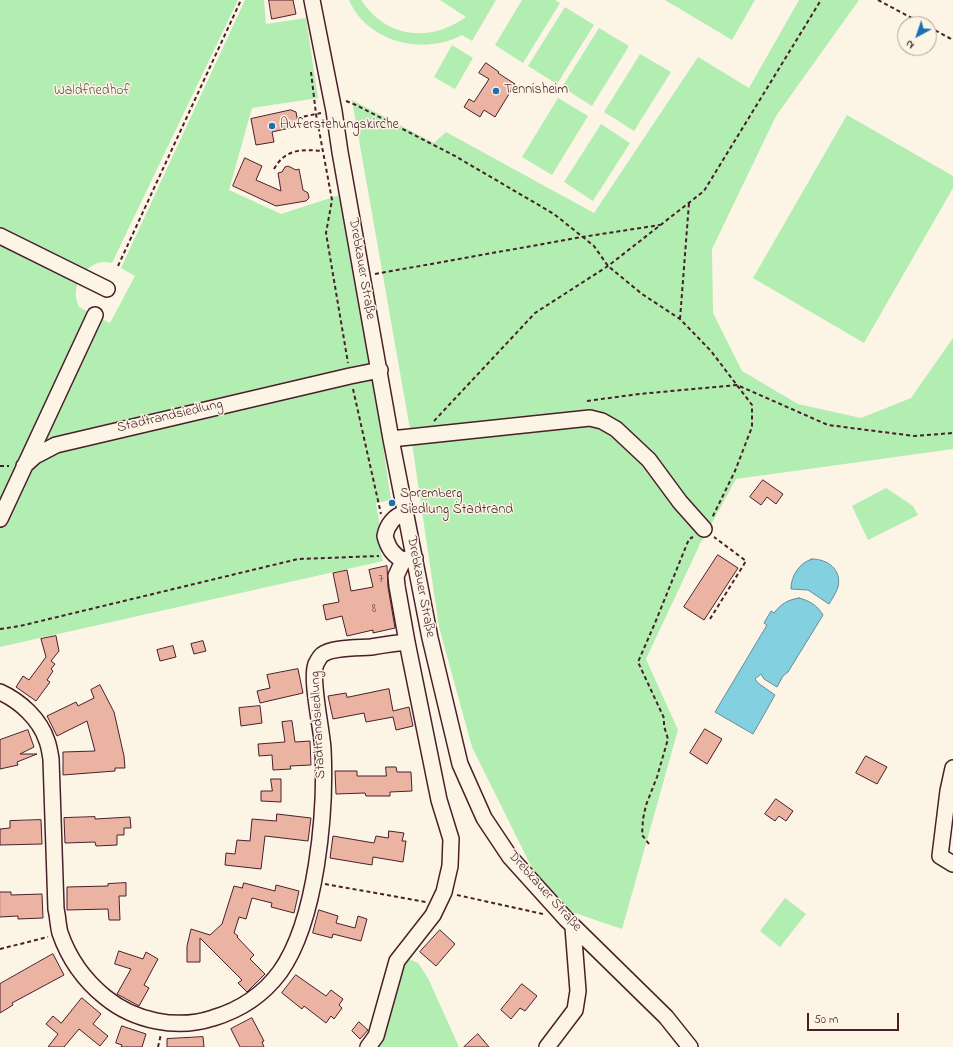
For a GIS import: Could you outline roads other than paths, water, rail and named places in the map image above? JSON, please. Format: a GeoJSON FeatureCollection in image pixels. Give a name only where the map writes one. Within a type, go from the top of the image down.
{"type":"FeatureCollection","features":[{"type":"Feature","properties":{"kind":"street","name":"Drebkauer Straße"},"geometry":{"type":"LineString","coordinates":[[312,0],[334,111],[340,152],[405,513],[404,558],[436,671],[460,764],[484,818],[510,858],[573,927],[666,1017],[690,1047]]}},
{"type":"Feature","properties":{"kind":"street"},"geometry":{"type":"LineString","coordinates":[[0,236],[108,289]]}},
{"type":"Feature","properties":{"kind":"street"},"geometry":{"type":"LineString","coordinates":[[24,466],[95,315]]}},
{"type":"Feature","properties":{"kind":"street","name":"Stadtrandsiedlung"},"geometry":{"type":"LineString","coordinates":[[0,519],[24,466],[35,456],[56,445],[380,370]]}},
{"type":"Feature","properties":{"kind":"street"},"geometry":{"type":"LineString","coordinates":[[391,439],[590,418],[602,421],[616,429],[649,460],[680,502],[704,529]]}},
{"type":"Feature","properties":{"kind":"street"},"geometry":{"type":"LineString","coordinates":[[368,1047],[376,1036],[397,961],[433,915],[441,898],[450,866],[451,838],[438,800],[407,642],[396,576],[404,558],[388,545],[385,536],[385,533],[393,519],[405,513]]}},
{"type":"Feature","properties":{"kind":"street","name":"Stadtrandsiedlung"},"geometry":{"type":"LineString","coordinates":[[0,692],[11,697],[28,710],[38,723],[47,740],[51,759],[56,909],[60,932],[70,956],[80,972],[97,990],[108,1000],[126,1011],[142,1018],[163,1022],[192,1023],[226,1014],[251,1001],[266,988],[280,972],[291,952],[303,923],[313,882],[323,808],[323,749],[314,683],[316,665],[322,655],[340,649],[407,642]]}},
{"type":"Feature","properties":{"kind":"street"},"geometry":{"type":"LineString","coordinates":[[953,768],[948,791],[940,856],[953,864]]}},
{"type":"Feature","properties":{"kind":"street"},"geometry":{"type":"LineString","coordinates":[[547,1047],[575,1010],[578,991],[573,927]]}},
{"type":"Feature","properties":{"kind":"water"},"geometry":{"type":"Polygon","coordinates":[[[812,559],[828,563],[838,575],[838,587],[829,604],[808,590],[791,589],[794,575],[803,564],[812,559]]]}},
{"type":"Feature","properties":{"kind":"water"},"geometry":{"type":"Polygon","coordinates":[[[799,598],[813,604],[823,615],[777,687],[764,679],[761,674],[755,679],[758,683],[775,695],[753,734],[715,712],[767,625],[764,623],[771,611],[774,613],[785,603],[799,598]]]}},
{"type":"Feature","properties":{"kind":"place","name":"Tennisheim"},"geometry":{"type":"Point","coordinates":[496,91]}},
{"type":"Feature","properties":{"kind":"place","name":"Auferstehungskirche"},"geometry":{"type":"Point","coordinates":[272,126]}},
{"type":"Feature","properties":{"kind":"place","name":"Spremberg Siedlung Stadtrand"},"geometry":{"type":"Point","coordinates":[392,503]}},
{"type":"Feature","properties":{"kind":"park label","name":"Waldfriedhof"},"geometry":{"type":"Point","coordinates":[92,92]}}]}
